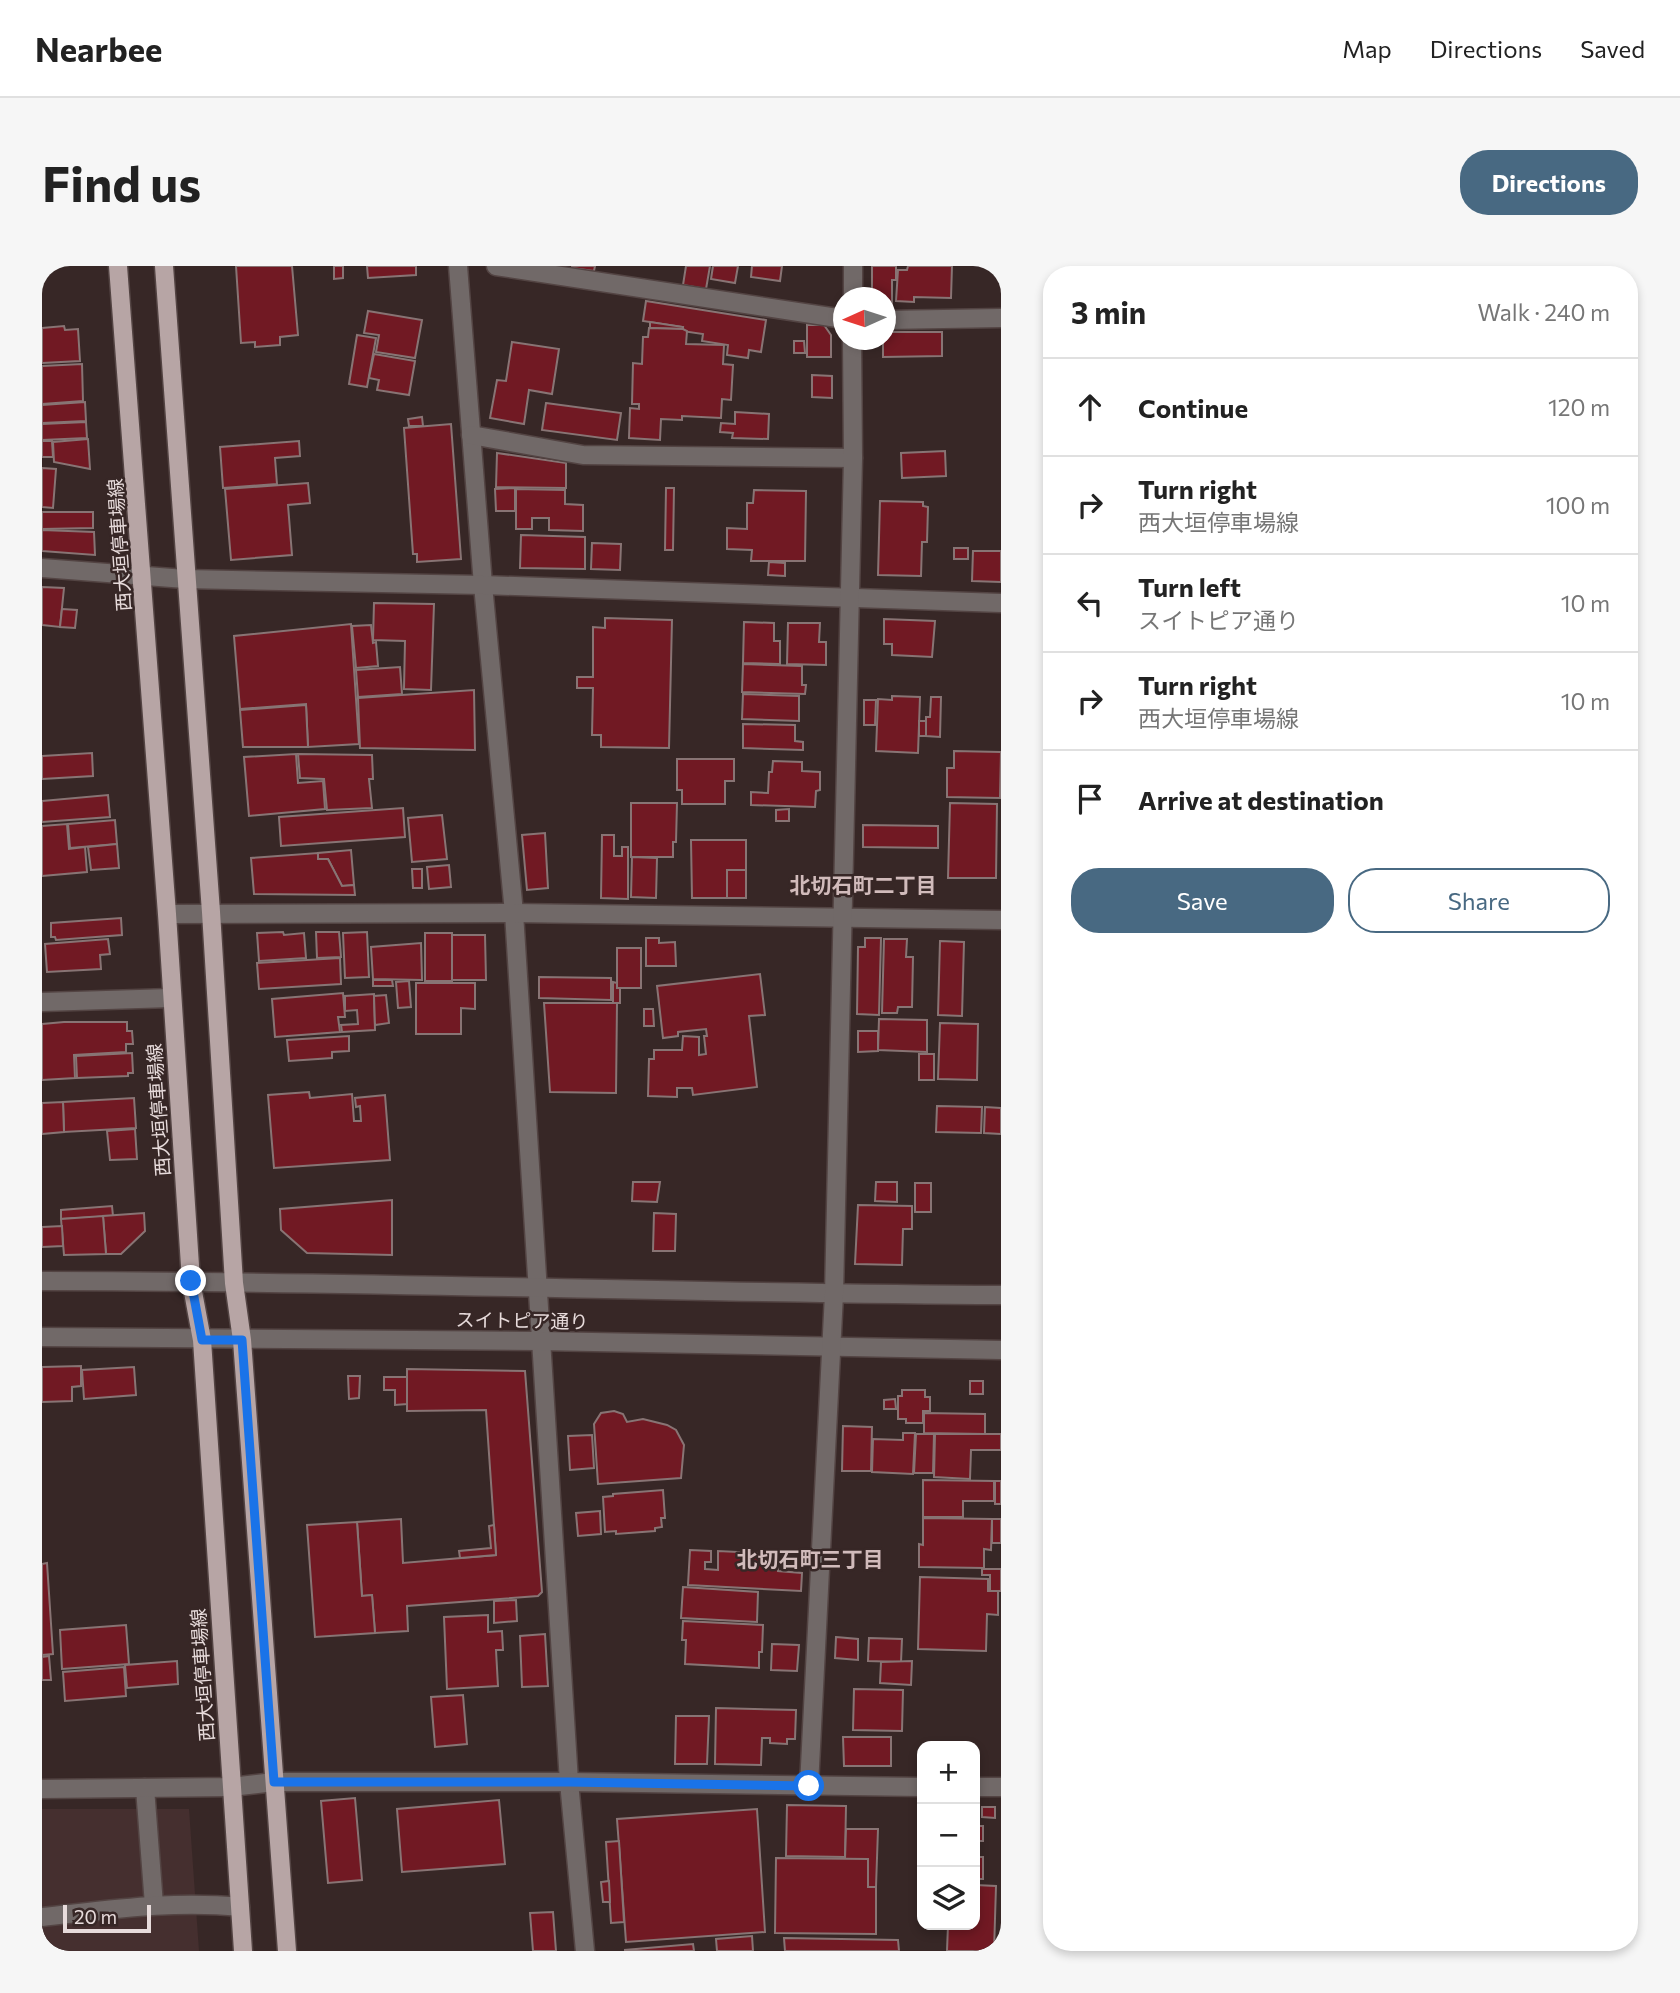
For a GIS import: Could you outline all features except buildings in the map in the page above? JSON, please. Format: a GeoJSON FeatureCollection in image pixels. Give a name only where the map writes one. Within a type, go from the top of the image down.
{"type":"FeatureCollection","features":[{"type":"Feature","properties":{"kind":"main road","name":"西大垣停車場線"},"geometry":{"type":"LineString","coordinates":[[118,266],[167,914],[191,1281],[202,1340],[243,1951]]}},
{"type":"Feature","properties":{"kind":"main road"},"geometry":{"type":"LineString","coordinates":[[164,266],[211,912],[234,1283],[242,1340],[287,1951]]}},
{"type":"Feature","properties":{"kind":"street"},"geometry":{"type":"LineString","coordinates":[[458,266],[483,585],[514,913],[569,1782],[585,1951]]}},
{"type":"Feature","properties":{"kind":"street"},"geometry":{"type":"LineString","coordinates":[[496,266],[833,317]]}},
{"type":"Feature","properties":{"kind":"street"},"geometry":{"type":"LineString","coordinates":[[853,266],[853,287]]}},
{"type":"Feature","properties":{"kind":"street"},"geometry":{"type":"LineString","coordinates":[[896,320],[1001,318]]}},
{"type":"Feature","properties":{"kind":"street"},"geometry":{"type":"LineString","coordinates":[[809,1786],[834,1294],[853,458],[852,350]]}},
{"type":"Feature","properties":{"kind":"street"},"geometry":{"type":"LineString","coordinates":[[471,435],[583,455],[853,458]]}},
{"type":"Feature","properties":{"kind":"street"},"geometry":{"type":"LineString","coordinates":[[42,568],[186,579],[483,585],[1001,603]]}},
{"type":"Feature","properties":{"kind":"street"},"geometry":{"type":"LineString","coordinates":[[167,914],[514,913],[1001,920]]}},
{"type":"Feature","properties":{"kind":"street"},"geometry":{"type":"LineString","coordinates":[[42,1002],[171,998]]}},
{"type":"Feature","properties":{"kind":"street","name":"スイトピア通り"},"geometry":{"type":"LineString","coordinates":[[42,1281],[191,1281],[1001,1295]]}},
{"type":"Feature","properties":{"kind":"street","name":"スイトピア通り"},"geometry":{"type":"LineString","coordinates":[[42,1337],[540,1340],[1001,1350]]}},
{"type":"Feature","properties":{"kind":"street"},"geometry":{"type":"LineString","coordinates":[[42,1789],[231,1787],[274,1782],[569,1782],[917,1787]]}},
{"type":"Feature","properties":{"kind":"street"},"geometry":{"type":"LineString","coordinates":[[980,1787],[1001,1787]]}},
{"type":"Feature","properties":{"kind":"street"},"geometry":{"type":"LineString","coordinates":[[145,1788],[154,1905]]}},
{"type":"Feature","properties":{"kind":"street"},"geometry":{"type":"LineString","coordinates":[[42,1917],[154,1905],[209,1904],[240,1907]]}},
{"type":"Feature","properties":{"kind":"shaded area"},"geometry":{"type":"Polygon","coordinates":[[[42,1809],[189,1809],[199,1951],[42,1951],[42,1809]]]}},
{"type":"Feature","properties":{"kind":"district","name":"北切石町二丁目"},"geometry":{"type":"Point","coordinates":[863,884]}},
{"type":"Feature","properties":{"kind":"district","name":"北切石町三丁目"},"geometry":{"type":"Point","coordinates":[810,1558]}},
{"type":"Feature","properties":{"kind":"route"},"geometry":{"type":"LineString","coordinates":[[191,1281],[202,1340],[242,1340],[274,1782],[569,1782],[809,1786]]}}]}
